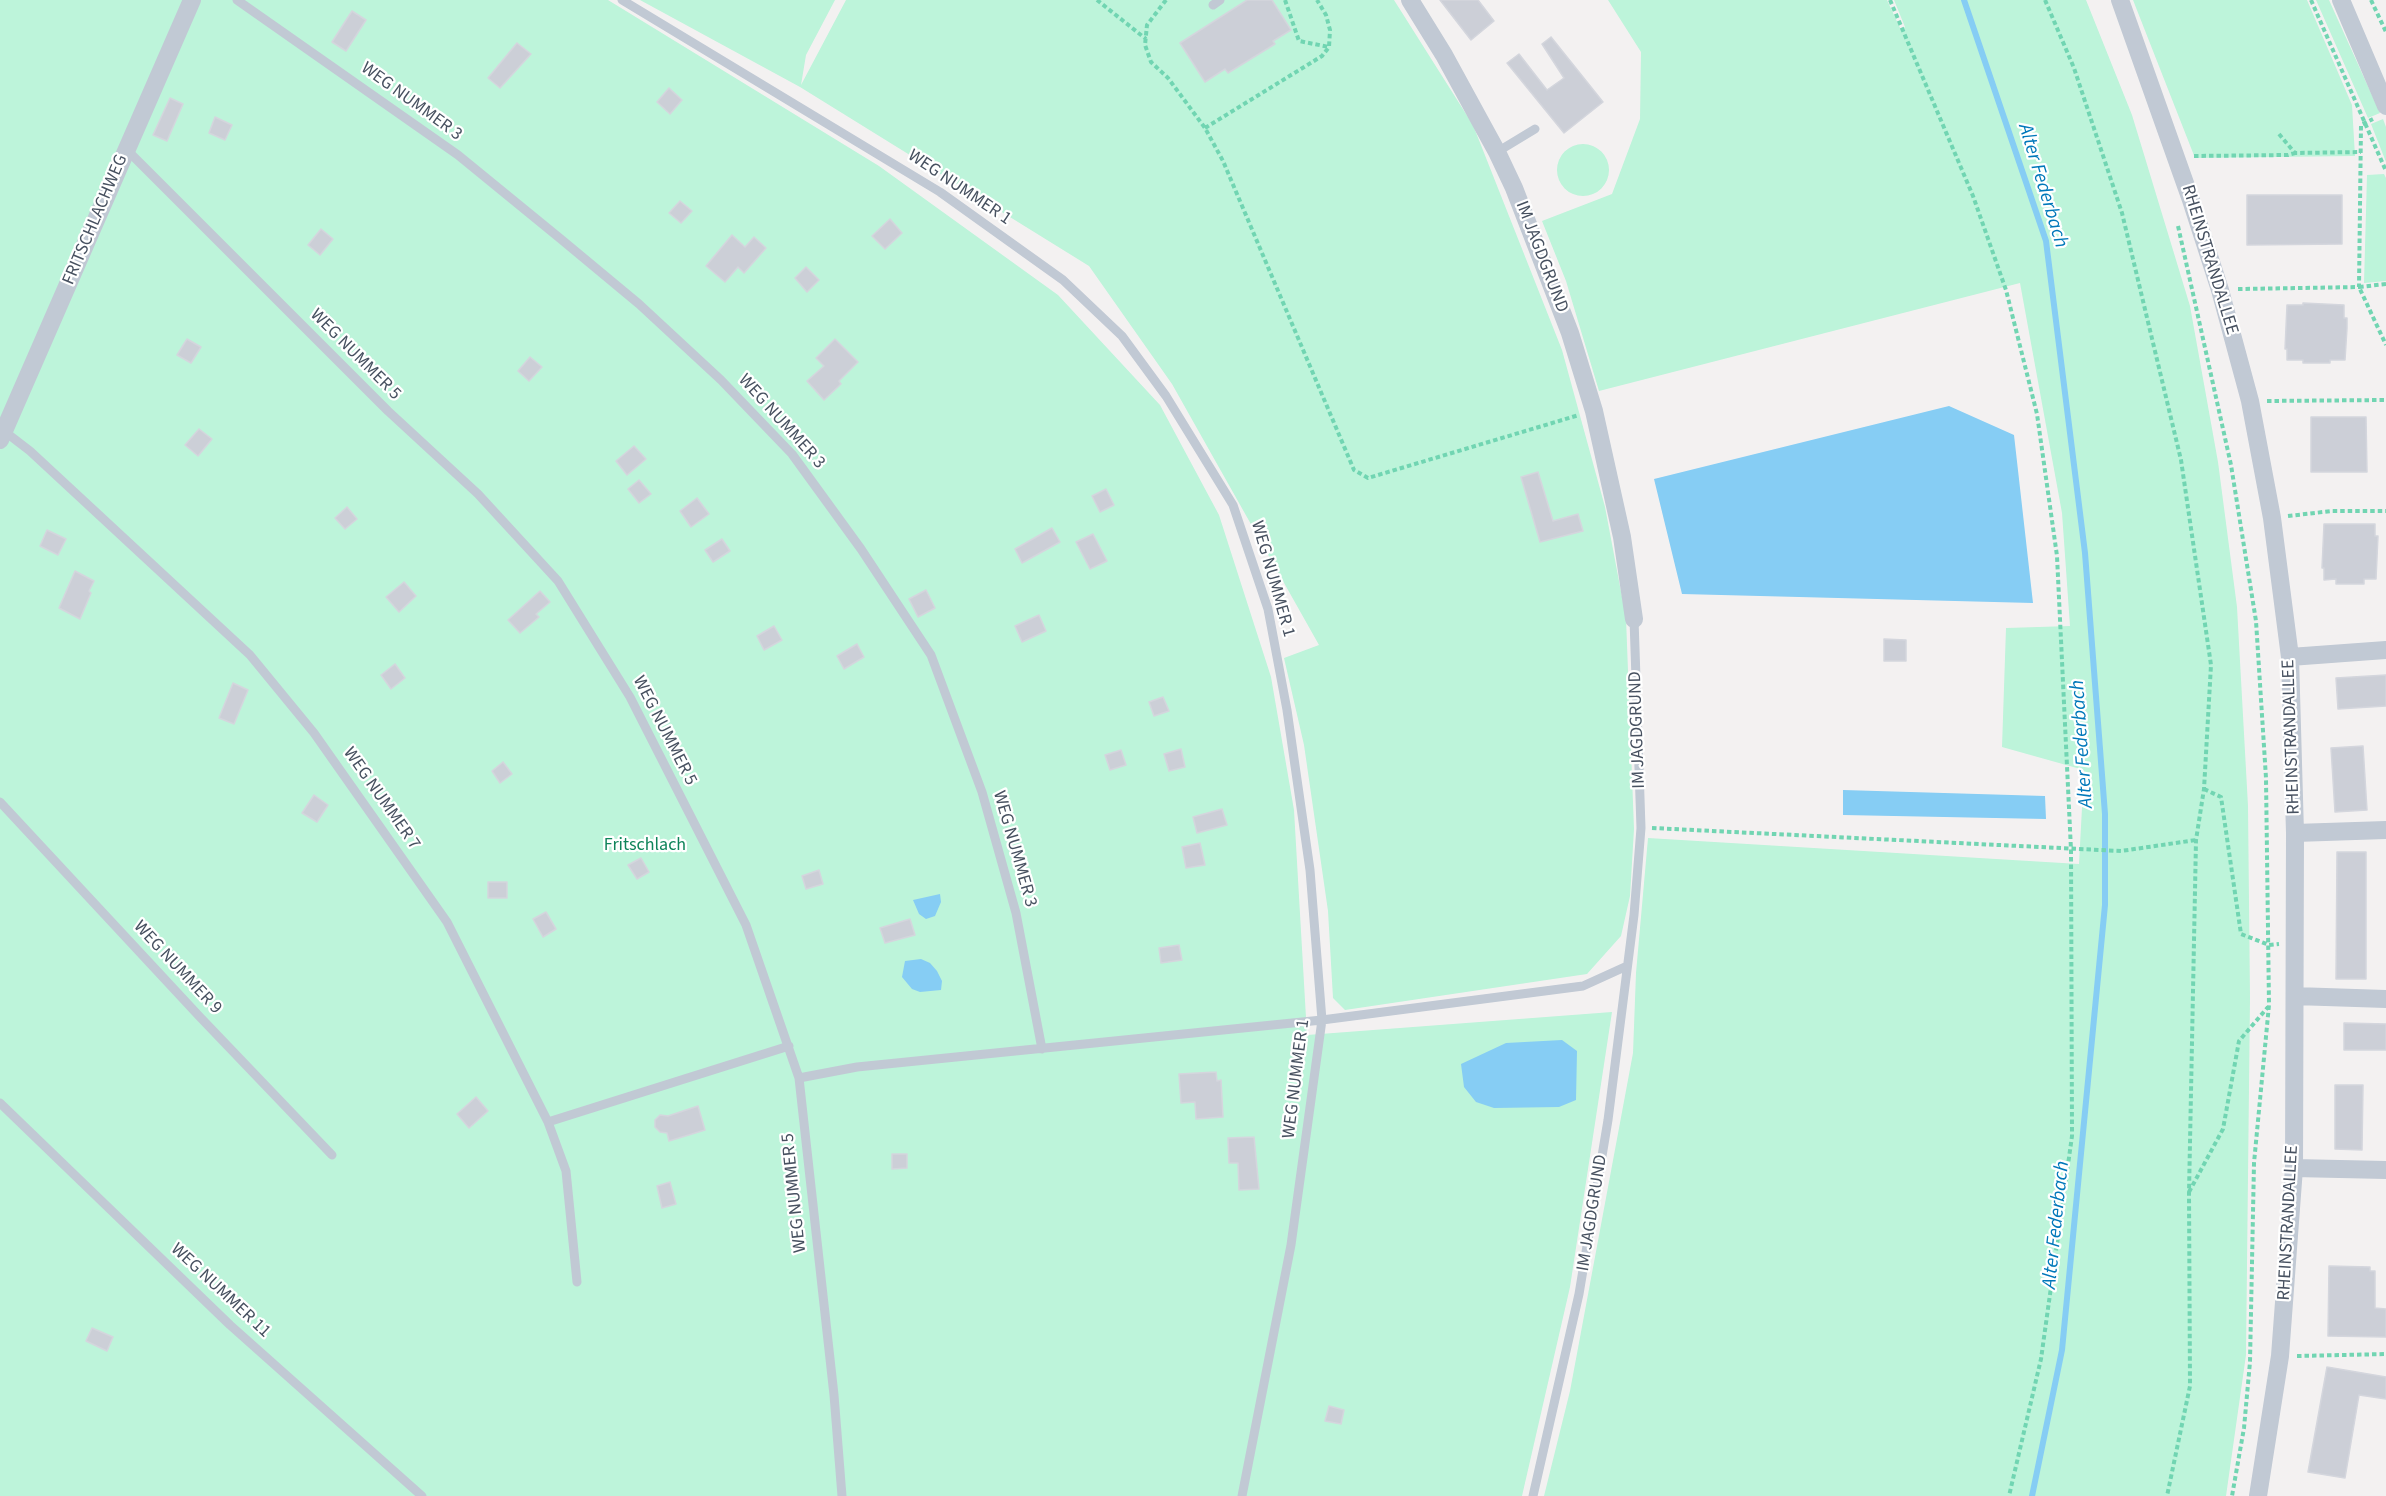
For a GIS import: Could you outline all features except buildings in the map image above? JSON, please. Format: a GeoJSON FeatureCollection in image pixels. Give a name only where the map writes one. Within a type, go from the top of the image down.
{"type":"FeatureCollection","features":[{"type":"Feature","properties":{"kind":"street","name":"FRITSCHLACHWEG"},"geometry":{"type":"LineString","coordinates":[[4,425],[192,0]]}},
{"type":"Feature","properties":{"kind":"street","name":"IM JAGDGRUND"},"geometry":{"type":"LineString","coordinates":[[1410,0],[1444,54],[1497,152],[1514,188],[1570,333],[1593,411],[1622,537],[1634,619]]}},
{"type":"Feature","properties":{"kind":"street","name":"RHEINSTRANDALLEE"},"geometry":{"type":"LineString","coordinates":[[2120,0],[2191,200],[2220,290],[2250,401],[2272,518],[2290,657],[2295,833],[2294,1168],[2280,1356],[2258,1496]]}},
{"type":"Feature","properties":{"kind":"street"},"geometry":{"type":"LineString","coordinates":[[2341,0],[2386,106]]}},
{"type":"Feature","properties":{"kind":"street"},"geometry":{"type":"LineString","coordinates":[[2290,657],[2386,650]]}},
{"type":"Feature","properties":{"kind":"street"},"geometry":{"type":"LineString","coordinates":[[2295,833],[2386,830]]}},
{"type":"Feature","properties":{"kind":"street"},"geometry":{"type":"LineString","coordinates":[[2295,996],[2386,999]]}},
{"type":"Feature","properties":{"kind":"street"},"geometry":{"type":"LineString","coordinates":[[2294,1168],[2386,1170]]}},
{"type":"Feature","properties":{"kind":"lane","name":"WEG NUMMER 3"},"geometry":{"type":"LineString","coordinates":[[237,0],[458,155],[562,240],[639,304],[722,380],[792,454],[861,549],[931,655],[982,792],[1010,891],[1042,1049]]}},
{"type":"Feature","properties":{"kind":"lane","name":"WEG NUMMER 1"},"geometry":{"type":"LineString","coordinates":[[622,0],[940,192],[1053,274],[1122,336],[1166,396],[1233,506],[1268,609],[1287,710],[1310,870],[1322,1020],[1291,1245],[1242,1496]]}},
{"type":"Feature","properties":{"kind":"lane"},"geometry":{"type":"LineString","coordinates":[[1497,152],[1535,129]]}},
{"type":"Feature","properties":{"kind":"lane","name":"WEG NUMMER 5"},"geometry":{"type":"LineString","coordinates":[[126,149],[380,403],[478,494],[558,581],[630,697],[746,925],[800,1078],[843,1496]]}},
{"type":"Feature","properties":{"kind":"lane","name":"WEG NUMMER 7"},"geometry":{"type":"LineString","coordinates":[[4,425],[250,655],[314,733],[447,922],[548,1122],[566,1171],[577,1282]]}},
{"type":"Feature","properties":{"kind":"lane","name":"IM JAGDGRUND"},"geometry":{"type":"LineString","coordinates":[[1533,1496],[1579,1294],[1608,1120],[1627,966],[1641,828],[1634,619]]}},
{"type":"Feature","properties":{"kind":"lane","name":"WEG NUMMER 9"},"geometry":{"type":"LineString","coordinates":[[0,802],[198,1016],[332,1155]]}},
{"type":"Feature","properties":{"kind":"lane"},"geometry":{"type":"LineString","coordinates":[[800,1078],[857,1067],[1322,1020],[1583,986],[1627,966]]}},
{"type":"Feature","properties":{"kind":"lane"},"geometry":{"type":"LineString","coordinates":[[548,1122],[789,1046]]}},
{"type":"Feature","properties":{"kind":"lane","name":"WEG NUMMER 11"},"geometry":{"type":"LineString","coordinates":[[0,1103],[230,1324],[422,1496]]}},
{"type":"Feature","properties":{"kind":"path"},"geometry":{"type":"LineString","coordinates":[[1097,0],[1146,39]]}},
{"type":"Feature","properties":{"kind":"path"},"geometry":{"type":"LineString","coordinates":[[1166,0],[1147,26],[1145,45],[1151,62],[1168,78],[1205,128],[1223,161],[1354,470],[1368,478],[1593,411]]}},
{"type":"Feature","properties":{"kind":"path"},"geometry":{"type":"LineString","coordinates":[[1286,0],[1299,41],[1329,47]]}},
{"type":"Feature","properties":{"kind":"path"},"geometry":{"type":"LineString","coordinates":[[1205,128],[1322,56],[1329,47],[1330,30],[1326,15],[1317,0]]}},
{"type":"Feature","properties":{"kind":"path"},"geometry":{"type":"LineString","coordinates":[[1890,0],[1973,196],[2006,290],[2037,414],[2057,556],[2072,850],[2072,1136],[2041,1359],[2009,1496]]}},
{"type":"Feature","properties":{"kind":"path"},"geometry":{"type":"LineString","coordinates":[[2045,0],[2074,68],[2121,213],[2181,460],[2211,665],[2204,789],[2196,840],[2189,1192],[2190,1386],[2167,1496]]}},
{"type":"Feature","properties":{"kind":"path"},"geometry":{"type":"LineString","coordinates":[[2311,0],[2386,171]]}},
{"type":"Feature","properties":{"kind":"path"},"geometry":{"type":"LineString","coordinates":[[2371,0],[2386,32]]}},
{"type":"Feature","properties":{"kind":"path"},"geometry":{"type":"LineString","coordinates":[[2366,122],[2361,125],[2359,286],[2386,345]]}},
{"type":"Feature","properties":{"kind":"path"},"geometry":{"type":"LineString","coordinates":[[2279,134],[2295,153]]}},
{"type":"Feature","properties":{"kind":"path"},"geometry":{"type":"LineString","coordinates":[[2192,156],[2361,152]]}},
{"type":"Feature","properties":{"kind":"path"},"geometry":{"type":"LineString","coordinates":[[2179,229],[2231,465],[2256,621],[2266,778],[2269,1005],[2254,1163],[2250,1362],[2244,1428],[2232,1496]]}},
{"type":"Feature","properties":{"kind":"path"},"geometry":{"type":"LineString","coordinates":[[2220,290],[2386,284]]}},
{"type":"Feature","properties":{"kind":"path"},"geometry":{"type":"LineString","coordinates":[[2250,401],[2386,400]]}},
{"type":"Feature","properties":{"kind":"path"},"geometry":{"type":"LineString","coordinates":[[2272,518],[2332,511],[2386,510]]}},
{"type":"Feature","properties":{"kind":"path"},"geometry":{"type":"LineString","coordinates":[[2204,789],[2221,797],[2241,934],[2269,945],[2294,944]]}},
{"type":"Feature","properties":{"kind":"path"},"geometry":{"type":"LineString","coordinates":[[1641,828],[2072,850],[2121,851],[2196,840]]}},
{"type":"Feature","properties":{"kind":"path"},"geometry":{"type":"LineString","coordinates":[[2189,1192],[2223,1129],[2239,1041],[2269,1005]]}},
{"type":"Feature","properties":{"kind":"path"},"geometry":{"type":"LineString","coordinates":[[2280,1356],[2386,1354]]}},
{"type":"Feature","properties":{"kind":"green space","name":"Fritschlach"},"geometry":{"type":"Polygon","coordinates":[[[0,0],[608,0],[879,166],[1058,295],[1160,405],[1219,515],[1271,677],[1294,810],[1307,1035],[1612,1012],[1570,1287],[1522,1496],[0,1496],[0,0]]]}},
{"type":"Feature","properties":{"kind":"green space"},"geometry":{"type":"Polygon","coordinates":[[[640,0],[835,0],[806,55],[801,85],[846,0],[1394,0],[1473,125],[1562,350],[1605,507],[1626,618],[1634,829],[1630,896],[1621,936],[1587,974],[1345,1010],[1333,998],[1328,911],[1304,745],[1284,658],[1319,645],[1172,384],[1089,266],[800,87],[640,0]]]}},
{"type":"Feature","properties":{"kind":"green space"},"geometry":{"type":"Polygon","coordinates":[[[1608,0],[1887,0],[1901,30],[1905,27],[1894,0],[2086,0],[2132,115],[2190,306],[2218,462],[2237,607],[2248,806],[2250,998],[2246,1355],[2226,1496],[1544,1496],[1570,1391],[1633,1053],[1636,973],[1648,838],[2079,864],[2084,770],[2002,747],[2006,628],[2070,626],[2062,513],[2020,283],[1599,391],[1566,281],[1542,221],[1612,194],[1640,119],[1641,52],[1608,0]]]}},
{"type":"Feature","properties":{"kind":"green space"},"geometry":{"type":"Polygon","coordinates":[[[2133,0],[2307,0],[2352,105],[2355,156],[2195,158],[2133,0]]]}},
{"type":"Feature","properties":{"kind":"green space"},"geometry":{"type":"Polygon","coordinates":[[[2316,0],[2329,0],[2380,113],[2368,118],[2316,0]]]}},
{"type":"Feature","properties":{"kind":"green space"},"geometry":{"type":"Polygon","coordinates":[[[2383,119],[2386,127],[2386,162],[2371,124],[2383,119]]]}},
{"type":"Feature","properties":{"kind":"green space"},"geometry":{"type":"Polygon","coordinates":[[[1583,144],[1593,146],[1601,152],[1607,160],[1609,170],[1607,180],[1601,188],[1593,194],[1583,196],[1573,194],[1565,188],[1559,180],[1557,170],[1559,160],[1565,152],[1573,146],[1583,144]]]}},
{"type":"Feature","properties":{"kind":"green space"},"geometry":{"type":"Polygon","coordinates":[[[2384,174],[2386,178],[2386,281],[2364,283],[2367,175],[2384,174]]]}},
{"type":"Feature","properties":{"kind":"water"},"geometry":{"type":"Polygon","coordinates":[[[1949,406],[2014,435],[2033,603],[1682,594],[1654,479],[1949,406]]]}},
{"type":"Feature","properties":{"kind":"water"},"geometry":{"type":"Polygon","coordinates":[[[1843,790],[2045,796],[2046,819],[1843,815],[1843,790]]]}},
{"type":"Feature","properties":{"kind":"water"},"geometry":{"type":"Polygon","coordinates":[[[940,894],[941,902],[935,916],[926,919],[919,914],[913,900],[940,894]]]}},
{"type":"Feature","properties":{"kind":"water"},"geometry":{"type":"Polygon","coordinates":[[[921,959],[930,963],[937,971],[942,981],[941,990],[920,992],[912,989],[902,977],[905,961],[921,959]]]}},
{"type":"Feature","properties":{"kind":"water"},"geometry":{"type":"Polygon","coordinates":[[[1562,1040],[1577,1051],[1576,1100],[1559,1107],[1494,1108],[1476,1102],[1464,1087],[1461,1064],[1506,1043],[1562,1040]]]}},
{"type":"Feature","properties":{"kind":"waterway","name":"Alter Federbach"},"geometry":{"type":"LineString","coordinates":[[1964,0],[2046,241],[2085,553],[2105,814],[2105,905],[2062,1350],[2032,1496]]}}]}
